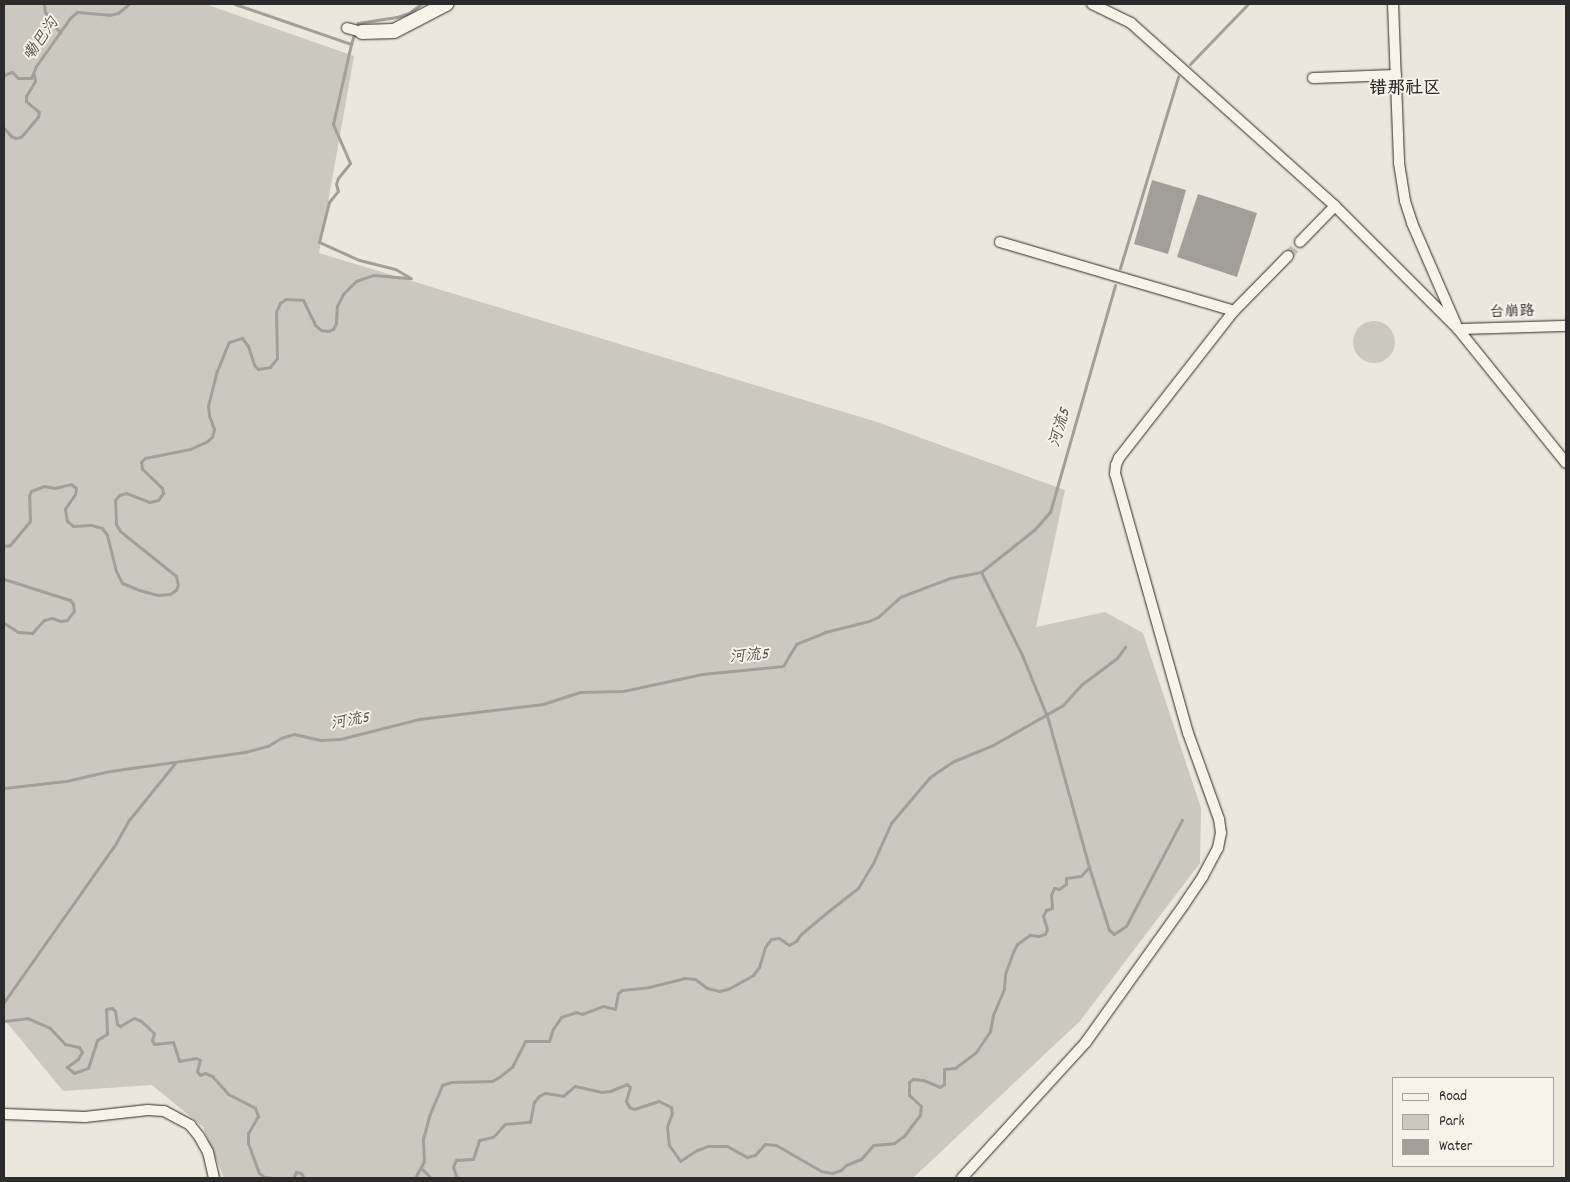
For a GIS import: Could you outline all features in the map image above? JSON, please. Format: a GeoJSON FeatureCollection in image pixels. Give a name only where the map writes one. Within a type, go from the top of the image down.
{"type":"FeatureCollection","features":[{"type":"Feature","properties":{"kind":"street"},"geometry":{"type":"LineString","coordinates":[[347,28],[362,32],[394,31],[446,4]]}},
{"type":"Feature","properties":{"kind":"street"},"geometry":{"type":"LineString","coordinates":[[1092,4],[1131,23],[1335,206],[1458,330],[1566,463]]}},
{"type":"Feature","properties":{"kind":"street"},"geometry":{"type":"LineString","coordinates":[[1393,4],[1399,163],[1406,201],[1412,223],[1458,330]]}},
{"type":"Feature","properties":{"kind":"street"},"geometry":{"type":"LineString","coordinates":[[1313,78],[1396,75]]}},
{"type":"Feature","properties":{"kind":"street"},"geometry":{"type":"LineString","coordinates":[[1300,242],[1335,206]]}},
{"type":"Feature","properties":{"kind":"street"},"geometry":{"type":"LineString","coordinates":[[1000,242],[1234,311]]}},
{"type":"Feature","properties":{"kind":"street"},"geometry":{"type":"LineString","coordinates":[[962,1178],[1086,1042],[1186,902],[1218,848],[1221,833],[1220,819],[1188,733],[1115,474],[1116,465],[1119,458],[1234,311],[1288,256]]}},
{"type":"Feature","properties":{"kind":"street","name":"台崩路"},"geometry":{"type":"LineString","coordinates":[[1458,330],[1566,326]]}},
{"type":"Feature","properties":{"kind":"street"},"geometry":{"type":"LineString","coordinates":[[4,1114],[85,1116],[148,1110],[164,1111],[190,1125],[200,1136],[208,1152],[214,1178]]}},
{"type":"Feature","properties":{"kind":"green space"},"geometry":{"type":"Polygon","coordinates":[[[4,4],[205,4],[354,56],[319,253],[877,422],[1065,490],[1036,627],[1105,612],[1143,633],[1201,808],[1200,863],[1080,1021],[913,1178],[224,1178],[203,1127],[152,1085],[63,1091],[4,1019],[4,4]]]}},
{"type":"Feature","properties":{"kind":"green space"},"geometry":{"type":"Polygon","coordinates":[[[1374,321],[1389,327],[1395,342],[1389,357],[1374,363],[1359,357],[1353,342],[1359,327],[1374,321]]]}},
{"type":"Feature","properties":{"kind":"water"},"geometry":{"type":"Polygon","coordinates":[[[1152,180],[1186,190],[1168,254],[1134,244],[1152,180]]]}},
{"type":"Feature","properties":{"kind":"water"},"geometry":{"type":"Polygon","coordinates":[[[1198,194],[1257,213],[1237,277],[1177,257],[1198,194]]]}},
{"type":"Feature","properties":{"kind":"waterway"},"geometry":{"type":"LineString","coordinates":[[44,4],[45,12],[60,33]]}},
{"type":"Feature","properties":{"kind":"waterway","name":"嘞巴沟"},"geometry":{"type":"LineString","coordinates":[[4,75],[12,72],[18,78],[31,78],[36,66],[70,18],[77,12],[109,15],[118,13],[129,4]]}},
{"type":"Feature","properties":{"kind":"waterway","name":"嘞巴沟"},"geometry":{"type":"LineString","coordinates":[[235,4],[351,44]]}},
{"type":"Feature","properties":{"kind":"waterway"},"geometry":{"type":"LineString","coordinates":[[409,277],[395,269],[359,260],[319,242],[329,202],[338,191],[336,184],[338,178],[350,163],[333,124],[351,44],[358,23],[397,17],[409,13],[421,4]]}},
{"type":"Feature","properties":{"kind":"waterway","name":"河流5"},"geometry":{"type":"LineString","coordinates":[[1190,64],[1248,4]]}},
{"type":"Feature","properties":{"kind":"waterway"},"geometry":{"type":"LineString","coordinates":[[4,128],[11,136],[21,137],[38,117],[39,112],[26,101],[26,96],[35,81],[34,75]]}},
{"type":"Feature","properties":{"kind":"waterway","name":"河流5"},"geometry":{"type":"LineString","coordinates":[[1120,268],[1178,77]]}},
{"type":"Feature","properties":{"kind":"waterway"},"geometry":{"type":"LineString","coordinates":[[4,546],[10,545],[30,521],[29,496],[31,491],[44,486],[55,488],[71,484],[76,488],[75,494],[65,509],[67,521],[73,526],[91,525],[102,528],[107,535],[116,571],[122,583],[158,595],[170,594],[176,590],[178,585],[176,576],[120,531],[116,524],[115,500],[119,495],[126,493],[149,502],[158,500],[163,493],[162,488],[142,469],[141,462],[145,458],[190,449],[206,442],[212,437],[214,429],[208,406],[217,371],[229,342],[242,338],[248,346],[254,365],[258,369],[270,367],[277,358],[276,312],[280,303],[286,299],[303,300],[315,325],[321,330],[328,331],[333,329],[336,323],[337,306],[343,294],[356,281],[373,275],[411,278]]}},
{"type":"Feature","properties":{"kind":"waterway","name":"河流5"},"geometry":{"type":"LineString","coordinates":[[4,788],[66,781],[110,771],[245,752],[268,746],[281,738],[294,734],[321,740],[340,739],[419,719],[543,704],[579,692],[623,691],[702,674],[783,666],[796,644],[825,632],[878,617],[900,597],[950,578],[981,572],[1035,529],[1050,512],[1115,285]]}},
{"type":"Feature","properties":{"kind":"waterway"},"geometry":{"type":"LineString","coordinates":[[981,572],[1022,655],[1048,719],[1089,867],[1109,930],[1114,934],[1126,926],[1182,820]]}},
{"type":"Feature","properties":{"kind":"waterway"},"geometry":{"type":"LineString","coordinates":[[4,579],[70,600],[74,611],[67,620],[61,621],[52,618],[44,620],[32,633],[18,632],[4,623]]}},
{"type":"Feature","properties":{"kind":"waterway"},"geometry":{"type":"LineString","coordinates":[[415,1178],[424,1161],[423,1139],[429,1116],[442,1085],[451,1082],[492,1081],[512,1067],[525,1041],[549,1041],[553,1029],[561,1017],[576,1012],[582,1014],[603,1006],[615,1009],[618,993],[622,990],[649,987],[684,978],[695,979],[707,988],[719,991],[728,989],[753,975],[759,967],[765,947],[771,939],[779,938],[789,945],[796,941],[801,934],[858,888],[874,861],[891,823],[930,777],[954,761],[993,745],[1063,705],[1081,685],[1117,658],[1125,647]]}},
{"type":"Feature","properties":{"kind":"waterway"},"geometry":{"type":"LineString","coordinates":[[4,1002],[116,843],[129,820],[175,763]]}},
{"type":"Feature","properties":{"kind":"waterway"},"geometry":{"type":"LineString","coordinates":[[457,1178],[453,1167],[456,1160],[473,1159],[479,1140],[493,1137],[505,1124],[530,1122],[534,1102],[539,1096],[545,1093],[563,1096],[575,1086],[601,1092],[610,1091],[627,1084],[630,1087],[626,1101],[629,1107],[634,1109],[659,1101],[671,1107],[672,1113],[667,1127],[669,1145],[680,1161],[697,1150],[708,1146],[727,1146],[747,1157],[755,1155],[765,1144],[776,1145],[821,1171],[832,1173],[841,1170],[846,1165],[861,1159],[873,1145],[894,1143],[904,1136],[920,1115],[921,1106],[909,1095],[909,1082],[913,1079],[923,1080],[940,1087],[944,1084],[944,1069],[955,1068],[976,1052],[990,1031],[993,1015],[1004,989],[1005,974],[1017,944],[1030,935],[1039,936],[1045,934],[1047,929],[1043,916],[1046,910],[1052,908],[1051,895],[1054,888],[1059,889],[1066,884],[1066,878],[1081,876],[1089,867]]}},
{"type":"Feature","properties":{"kind":"waterway"},"geometry":{"type":"LineString","coordinates":[[4,1021],[27,1018],[50,1028],[65,1044],[79,1047],[82,1052],[78,1059],[67,1067],[74,1073],[88,1068],[97,1040],[107,1034],[106,1009],[112,1008],[115,1011],[117,1024],[120,1026],[134,1018],[141,1021],[154,1033],[152,1040],[154,1044],[173,1042],[179,1061],[196,1058],[200,1060],[197,1071],[200,1075],[205,1073],[212,1076],[228,1094],[255,1108],[258,1116],[248,1133],[248,1143],[259,1173],[264,1177],[274,1178]]}},
{"type":"Feature","properties":{"kind":"waterway"},"geometry":{"type":"LineString","coordinates":[[421,1168],[431,1178]]}},
{"type":"Feature","properties":{"kind":"waterway"},"geometry":{"type":"LineString","coordinates":[[293,1178],[296,1172],[301,1173],[304,1178]]}},
{"type":"Feature","properties":{"kind":"tunnel"},"geometry":{"type":"LineString","coordinates":[[1288,256],[1300,242]]}},
{"type":"Feature","properties":{"kind":"district","name":"错那社区"},"geometry":{"type":"Point","coordinates":[1405,90]}}]}
